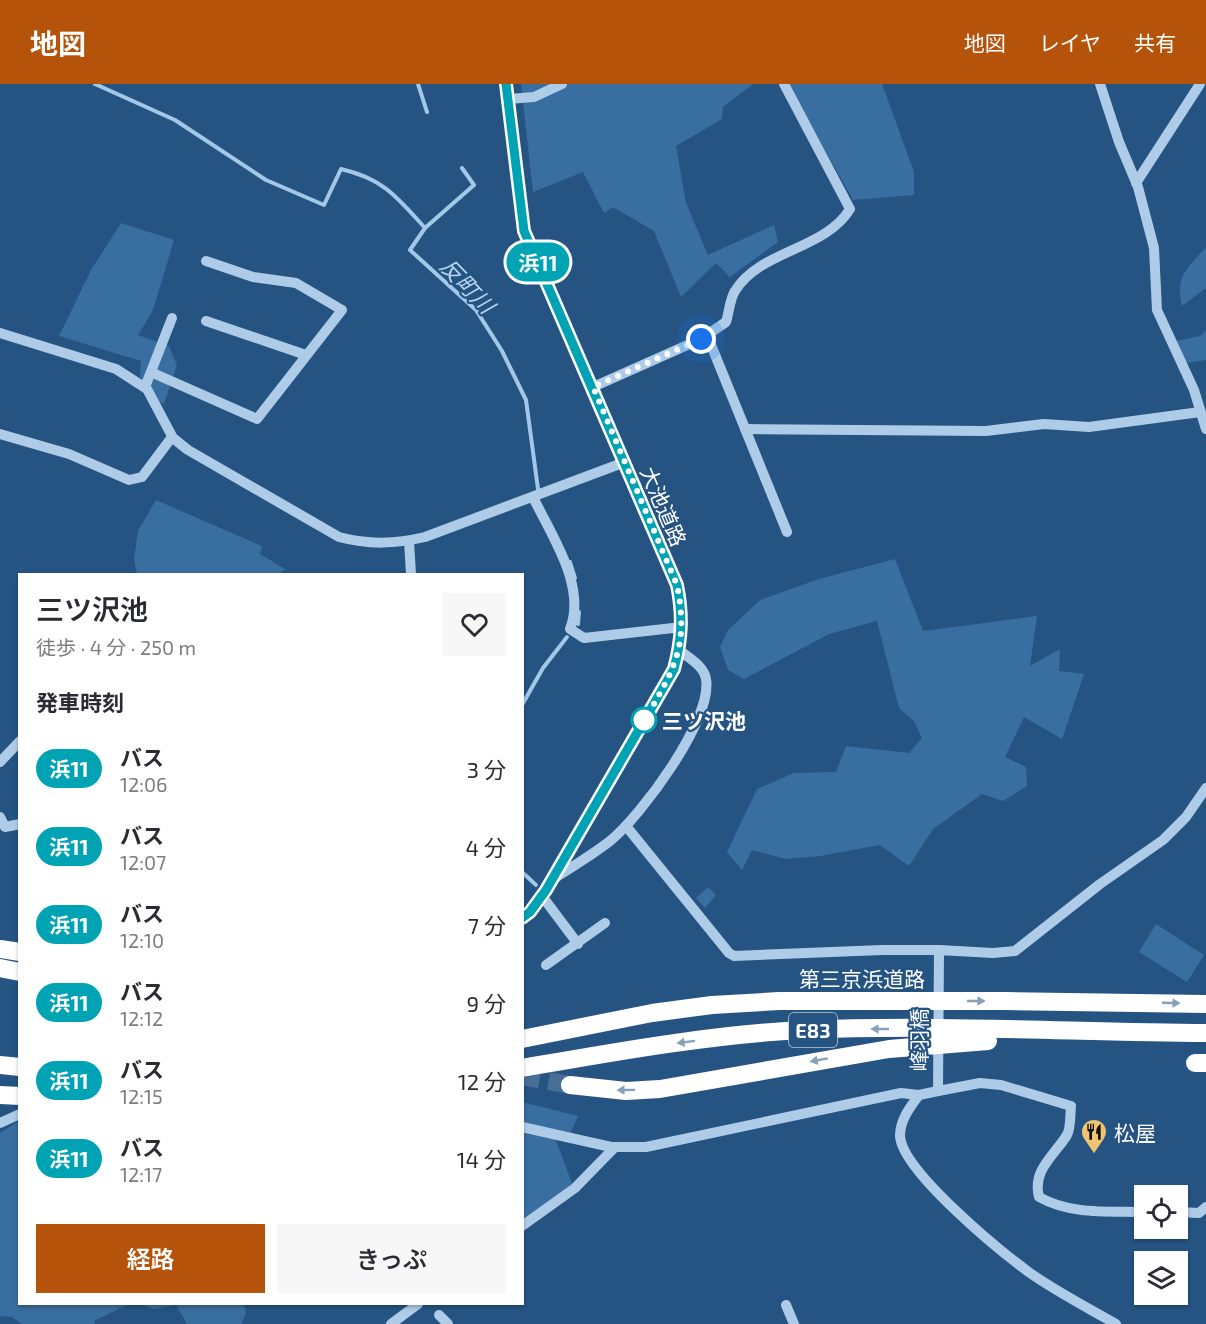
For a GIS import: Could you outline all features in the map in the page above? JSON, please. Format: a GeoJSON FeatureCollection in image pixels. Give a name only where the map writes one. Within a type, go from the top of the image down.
{"type":"FeatureCollection","features":[{"type":"Feature","properties":{"kind":"highway"},"geometry":{"type":"LineString","coordinates":[[0,949],[18,952]]}},
{"type":"Feature","properties":{"kind":"highway"},"geometry":{"type":"LineString","coordinates":[[0,968],[18,972]]}},
{"type":"Feature","properties":{"kind":"highway","name":"E83"},"geometry":{"type":"LineString","coordinates":[[524,1026],[711,1000],[779,1001]]}},
{"type":"Feature","properties":{"kind":"highway","name":"第三京浜道路"},"geometry":{"type":"LineString","coordinates":[[524,1039],[652,1013],[712,1005],[779,1001],[1206,1004]]}},
{"type":"Feature","properties":{"kind":"highway","name":"E83"},"geometry":{"type":"LineString","coordinates":[[524,1068],[639,1048],[800,1030],[1206,1033]]}},
{"type":"Feature","properties":{"kind":"highway","name":"E83"},"geometry":{"type":"LineString","coordinates":[[570,1085],[626,1091],[660,1089],[889,1049],[1107,1032]]}},
{"type":"Feature","properties":{"kind":"highway"},"geometry":{"type":"LineString","coordinates":[[0,1065],[18,1069]]}},
{"type":"Feature","properties":{"kind":"highway"},"geometry":{"type":"LineString","coordinates":[[0,1071],[18,1069]]}},
{"type":"Feature","properties":{"kind":"highway"},"geometry":{"type":"LineString","coordinates":[[0,1095],[18,1096]]}},
{"type":"Feature","properties":{"kind":"street","name":"大池道路"},"geometry":{"type":"LineString","coordinates":[[506,84],[524,231],[677,585],[683,615],[679,650],[674,669],[553,879],[542,896],[524,916]]}},
{"type":"Feature","properties":{"kind":"street"},"geometry":{"type":"LineString","coordinates":[[507,99],[534,97],[562,84]]}},
{"type":"Feature","properties":{"kind":"street"},"geometry":{"type":"LineString","coordinates":[[593,387],[707,336],[726,322],[734,291],[759,267],[794,251],[844,220],[850,209],[784,84]]}},
{"type":"Feature","properties":{"kind":"street"},"geometry":{"type":"LineString","coordinates":[[1100,84],[1119,142],[1136,183],[1154,248],[1157,310],[1190,383],[1206,429]]}},
{"type":"Feature","properties":{"kind":"street"},"geometry":{"type":"LineString","coordinates":[[1136,183],[1200,84]]}},
{"type":"Feature","properties":{"kind":"street"},"geometry":{"type":"LineString","coordinates":[[153,373],[257,419],[342,310],[296,283],[253,277],[206,261]]}},
{"type":"Feature","properties":{"kind":"street"},"geometry":{"type":"LineString","coordinates":[[145,387],[153,373],[172,318]]}},
{"type":"Feature","properties":{"kind":"street"},"geometry":{"type":"LineString","coordinates":[[206,321],[306,356]]}},
{"type":"Feature","properties":{"kind":"street"},"geometry":{"type":"LineString","coordinates":[[0,333],[116,369],[145,387],[172,437],[188,450],[339,537],[360,543],[396,544],[410,540],[625,462]]}},
{"type":"Feature","properties":{"kind":"street"},"geometry":{"type":"LineString","coordinates":[[707,336],[787,532]]}},
{"type":"Feature","properties":{"kind":"street"},"geometry":{"type":"LineString","coordinates":[[745,429],[986,431],[1044,424],[1089,427],[1200,412]]}},
{"type":"Feature","properties":{"kind":"street"},"geometry":{"type":"LineString","coordinates":[[0,434],[69,454],[129,480],[142,477],[172,437]]}},
{"type":"Feature","properties":{"kind":"street"},"geometry":{"type":"LineString","coordinates":[[533,497],[570,575],[575,616],[570,629],[584,638],[682,627]]}},
{"type":"Feature","properties":{"kind":"street"},"geometry":{"type":"LineString","coordinates":[[410,540],[411,573]]}},
{"type":"Feature","properties":{"kind":"street"},"geometry":{"type":"LineString","coordinates":[[553,879],[611,840],[626,825],[683,749],[707,695],[706,678],[702,669],[679,650]]}},
{"type":"Feature","properties":{"kind":"street"},"geometry":{"type":"LineString","coordinates":[[0,762],[18,743]]}},
{"type":"Feature","properties":{"kind":"street"},"geometry":{"type":"LineString","coordinates":[[626,825],[729,953],[734,956],[882,950],[938,954],[993,953],[1015,951],[1100,884],[1163,840],[1186,817],[1206,788]]}},
{"type":"Feature","properties":{"kind":"street"},"geometry":{"type":"LineString","coordinates":[[0,817],[5,827],[18,824]]}},
{"type":"Feature","properties":{"kind":"street"},"geometry":{"type":"LineString","coordinates":[[542,896],[578,944]]}},
{"type":"Feature","properties":{"kind":"street"},"geometry":{"type":"LineString","coordinates":[[546,965],[605,923]]}},
{"type":"Feature","properties":{"kind":"street","name":"峰羽橋"},"geometry":{"type":"LineString","coordinates":[[938,954],[938,1088]]}},
{"type":"Feature","properties":{"kind":"street"},"geometry":{"type":"LineString","coordinates":[[0,959],[18,970]]}},
{"type":"Feature","properties":{"kind":"street"},"geometry":{"type":"LineString","coordinates":[[524,1127],[615,1147],[646,1147],[901,1093],[919,1095],[938,1088],[980,1083],[1001,1085],[1071,1107],[1068,1133],[1039,1172],[1036,1186],[1039,1197],[1054,1206],[1076,1211],[1134,1212]]}},
{"type":"Feature","properties":{"kind":"street"},"geometry":{"type":"LineString","coordinates":[[919,1095],[905,1114],[900,1135],[904,1151],[915,1169],[954,1208],[1028,1271],[1116,1324]]}},
{"type":"Feature","properties":{"kind":"street"},"geometry":{"type":"LineString","coordinates":[[0,1123],[18,1115]]}},
{"type":"Feature","properties":{"kind":"street"},"geometry":{"type":"LineString","coordinates":[[524,1225],[575,1188],[615,1147]]}},
{"type":"Feature","properties":{"kind":"street"},"geometry":{"type":"LineString","coordinates":[[1188,1212],[1199,1213],[1206,1207]]}},
{"type":"Feature","properties":{"kind":"street"},"geometry":{"type":"LineString","coordinates":[[391,1324],[417,1305]]}},
{"type":"Feature","properties":{"kind":"street"},"geometry":{"type":"LineString","coordinates":[[786,1305],[794,1324]]}},
{"type":"Feature","properties":{"kind":"street"},"geometry":{"type":"LineString","coordinates":[[439,1315],[448,1324]]}},
{"type":"Feature","properties":{"kind":"shaded area"},"geometry":{"type":"Polygon","coordinates":[[[521,84],[753,84],[723,107],[722,119],[676,146],[686,203],[708,255],[774,225],[778,242],[730,277],[716,263],[681,297],[654,231],[613,207],[604,213],[583,172],[533,192],[521,84]]]}},
{"type":"Feature","properties":{"kind":"shaded area"},"geometry":{"type":"Polygon","coordinates":[[[788,84],[882,84],[914,172],[914,195],[853,200],[788,84]]]}},
{"type":"Feature","properties":{"kind":"shaded area"},"geometry":{"type":"Polygon","coordinates":[[[121,223],[174,240],[153,310],[138,335],[169,346],[177,365],[164,404],[159,402],[140,377],[141,361],[59,336],[91,270],[121,223]]]}},
{"type":"Feature","properties":{"kind":"shaded area"},"geometry":{"type":"Polygon","coordinates":[[[1206,247],[1206,288],[1182,306],[1180,287],[1184,273],[1206,247]]]}},
{"type":"Feature","properties":{"kind":"shaded area"},"geometry":{"type":"Polygon","coordinates":[[[1206,330],[1206,360],[1186,363],[1177,341],[1200,336],[1206,330]]]}},
{"type":"Feature","properties":{"kind":"shaded area"},"geometry":{"type":"Polygon","coordinates":[[[156,500],[262,546],[260,554],[285,569],[281,573],[137,573],[134,559],[138,531],[156,500]]]}},
{"type":"Feature","properties":{"kind":"shaded area"},"geometry":{"type":"Polygon","coordinates":[[[895,559],[923,631],[1037,616],[1030,666],[1060,649],[1059,671],[1084,674],[1062,739],[1024,717],[1005,757],[1026,767],[1027,786],[1003,801],[982,794],[933,829],[909,866],[880,845],[820,856],[786,859],[752,850],[742,870],[727,852],[757,789],[794,773],[836,772],[846,746],[909,753],[922,738],[914,721],[899,708],[877,621],[829,634],[744,679],[728,670],[720,647],[728,630],[760,600],[819,579],[895,559]]]}},
{"type":"Feature","properties":{"kind":"shaded area"},"geometry":{"type":"Polygon","coordinates":[[[708,887],[716,895],[705,908],[696,898],[708,887]]]}},
{"type":"Feature","properties":{"kind":"shaded area"},"geometry":{"type":"Polygon","coordinates":[[[1156,924],[1204,955],[1187,982],[1139,952],[1156,924]]]}},
{"type":"Feature","properties":{"kind":"shaded area"},"geometry":{"type":"Polygon","coordinates":[[[524,1102],[578,1116],[570,1134],[554,1135],[573,1186],[524,1222],[524,1102]]]}},
{"type":"Feature","properties":{"kind":"shaded area"},"geometry":{"type":"Polygon","coordinates":[[[18,1122],[18,1305],[127,1305],[94,1321],[95,1324],[22,1324],[12,1317],[0,1316],[0,1133],[18,1122]]]}},
{"type":"Feature","properties":{"kind":"shaded area"},"geometry":{"type":"Polygon","coordinates":[[[144,1305],[176,1305],[154,1309],[144,1305]]]}},
{"type":"Feature","properties":{"kind":"shaded area"},"geometry":{"type":"Polygon","coordinates":[[[176,1305],[244,1305],[246,1313],[241,1324],[187,1324],[176,1305]]]}},
{"type":"Feature","properties":{"kind":"waterway"},"geometry":{"type":"LineString","coordinates":[[95,84],[175,120],[266,180],[324,205],[341,169],[368,178],[397,198],[425,228]]}},
{"type":"Feature","properties":{"kind":"waterway","name":"反町川"},"geometry":{"type":"LineString","coordinates":[[418,84],[427,112]]}},
{"type":"Feature","properties":{"kind":"waterway","name":"反町川"},"geometry":{"type":"LineString","coordinates":[[462,168],[474,185],[425,228],[410,250],[476,310],[502,351],[526,400],[538,489]]}},
{"type":"Feature","properties":{"kind":"waterway","name":"反町川"},"geometry":{"type":"LineString","coordinates":[[570,562],[575,578]]}},
{"type":"Feature","properties":{"kind":"waterway","name":"反町川"},"geometry":{"type":"LineString","coordinates":[[578,624],[579,612]]}},
{"type":"Feature","properties":{"kind":"waterway","name":"反町川"},"geometry":{"type":"LineString","coordinates":[[524,701],[543,668],[567,637]]}},
{"type":"Feature","properties":{"kind":"waterway","name":"反町川"},"geometry":{"type":"LineString","coordinates":[[524,874],[536,885]]}},
{"type":"Feature","properties":{"kind":"tunnel"},"geometry":{"type":"LineString","coordinates":[[524,1076],[570,1085]]}},
{"type":"Feature","properties":{"kind":"bus line","name":"浜11"},"geometry":{"type":"LineString","coordinates":[[506,84],[524,231],[677,585],[683,615],[681,642],[674,669],[546,890],[524,916]]}},
{"type":"Feature","properties":{"kind":"place","name":"三ツ沢池"},"geometry":{"type":"Point","coordinates":[644,720]}},
{"type":"Feature","properties":{"kind":"place","name":"松屋"},"geometry":{"type":"Point","coordinates":[1094,1155]}},
{"type":"Feature","properties":{"kind":"route"},"geometry":{"type":"LineString","coordinates":[[644,720],[641,726],[674,669],[681,642],[683,615],[677,585],[593,387],[701,339]]}}]}
